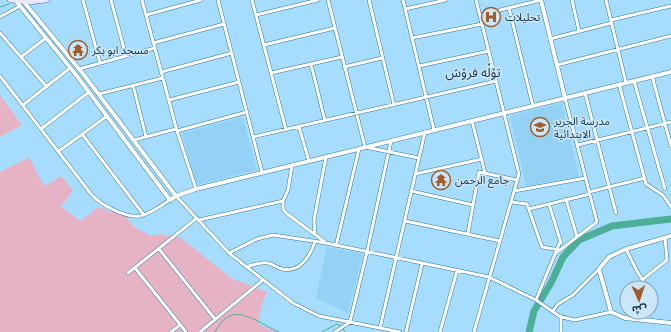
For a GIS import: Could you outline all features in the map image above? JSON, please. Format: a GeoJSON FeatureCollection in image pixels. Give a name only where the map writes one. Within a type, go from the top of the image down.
{"type":"FeatureCollection","features":[{"type":"Feature","properties":{"kind":"main road"},"geometry":{"type":"LineString","coordinates":[[10,0],[24,2],[47,0]]}},
{"type":"Feature","properties":{"kind":"street"},"geometry":{"type":"LineString","coordinates":[[83,0],[100,63]]}},
{"type":"Feature","properties":{"kind":"street"},"geometry":{"type":"LineString","coordinates":[[111,0],[126,56]]}},
{"type":"Feature","properties":{"kind":"street"},"geometry":{"type":"LineString","coordinates":[[142,0],[177,130],[196,189]]}},
{"type":"Feature","properties":{"kind":"street"},"geometry":{"type":"LineString","coordinates":[[146,15],[201,0]]}},
{"type":"Feature","properties":{"kind":"street"},"geometry":{"type":"LineString","coordinates":[[218,0],[262,172]]}},
{"type":"Feature","properties":{"kind":"street"},"geometry":{"type":"LineString","coordinates":[[252,0],[286,130]]}},
{"type":"Feature","properties":{"kind":"street"},"geometry":{"type":"LineString","coordinates":[[256,15],[318,0]]}},
{"type":"Feature","properties":{"kind":"street"},"geometry":{"type":"LineString","coordinates":[[328,0],[365,148]]}},
{"type":"Feature","properties":{"kind":"street"},"geometry":{"type":"LineString","coordinates":[[369,0],[394,105]]}},
{"type":"Feature","properties":{"kind":"street"},"geometry":{"type":"LineString","coordinates":[[403,0],[434,130]]}},
{"type":"Feature","properties":{"kind":"street"},"geometry":{"type":"LineString","coordinates":[[405,9],[446,0]]}},
{"type":"Feature","properties":{"kind":"street"},"geometry":{"type":"LineString","coordinates":[[474,332],[519,174],[476,0]]}},
{"type":"Feature","properties":{"kind":"street"},"geometry":{"type":"LineString","coordinates":[[480,15],[541,0],[597,222],[559,250],[542,247],[527,204],[511,202]]}},
{"type":"Feature","properties":{"kind":"street"},"geometry":{"type":"LineString","coordinates":[[572,0],[579,31]]}},
{"type":"Feature","properties":{"kind":"street"},"geometry":{"type":"LineString","coordinates":[[606,0],[626,83]]}},
{"type":"Feature","properties":{"kind":"street"},"geometry":{"type":"LineString","coordinates":[[16,1],[89,92],[170,200]]}},
{"type":"Feature","properties":{"kind":"street"},"geometry":{"type":"LineString","coordinates":[[24,2],[99,94],[176,196],[229,253],[293,303],[306,311],[319,316],[400,332]]}},
{"type":"Feature","properties":{"kind":"street"},"geometry":{"type":"LineString","coordinates":[[0,17],[20,6]]}},
{"type":"Feature","properties":{"kind":"street"},"geometry":{"type":"LineString","coordinates":[[550,39],[611,21],[671,6]]}},
{"type":"Feature","properties":{"kind":"street"},"geometry":{"type":"LineString","coordinates":[[509,8],[533,106]]}},
{"type":"Feature","properties":{"kind":"street"},"geometry":{"type":"LineString","coordinates":[[154,43],[224,24]]}},
{"type":"Feature","properties":{"kind":"street"},"geometry":{"type":"LineString","coordinates":[[412,38],[482,24]]}},
{"type":"Feature","properties":{"kind":"street"},"geometry":{"type":"LineString","coordinates":[[264,45],[335,28]]}},
{"type":"Feature","properties":{"kind":"street"},"geometry":{"type":"LineString","coordinates":[[0,32],[47,87]]}},
{"type":"Feature","properties":{"kind":"street"},"geometry":{"type":"LineString","coordinates":[[557,65],[671,36]]}},
{"type":"Feature","properties":{"kind":"street"},"geometry":{"type":"LineString","coordinates":[[21,57],[46,38]]}},
{"type":"Feature","properties":{"kind":"street"},"geometry":{"type":"LineString","coordinates":[[51,44],[56,41]]}},
{"type":"Feature","properties":{"kind":"street"},"geometry":{"type":"LineString","coordinates":[[79,69],[155,48]]}},
{"type":"Feature","properties":{"kind":"street"},"geometry":{"type":"LineString","coordinates":[[419,66],[489,52]]}},
{"type":"Feature","properties":{"kind":"street"},"geometry":{"type":"LineString","coordinates":[[161,72],[232,53]]}},
{"type":"Feature","properties":{"kind":"street"},"geometry":{"type":"LineString","coordinates":[[271,73],[342,57]]}},
{"type":"Feature","properties":{"kind":"street"},"geometry":{"type":"LineString","coordinates":[[344,67],[382,58]]}},
{"type":"Feature","properties":{"kind":"street"},"geometry":{"type":"LineString","coordinates":[[311,64],[325,121]]}},
{"type":"Feature","properties":{"kind":"street"},"geometry":{"type":"LineString","coordinates":[[23,105],[70,68]]}},
{"type":"Feature","properties":{"kind":"street"},"geometry":{"type":"LineString","coordinates":[[365,148],[671,72]]}},
{"type":"Feature","properties":{"kind":"street"},"geometry":{"type":"LineString","coordinates":[[0,76],[91,194],[100,203],[127,216],[134,217],[144,215],[176,196],[196,189],[359,148],[419,158]]}},
{"type":"Feature","properties":{"kind":"street"},"geometry":{"type":"LineString","coordinates":[[79,80],[84,76]]}},
{"type":"Feature","properties":{"kind":"street"},"geometry":{"type":"LineString","coordinates":[[652,76],[671,146]]}},
{"type":"Feature","properties":{"kind":"street"},"geometry":{"type":"LineString","coordinates":[[99,94],[163,78]]}},
{"type":"Feature","properties":{"kind":"street"},"geometry":{"type":"LineString","coordinates":[[634,81],[665,189]]}},
{"type":"Feature","properties":{"kind":"street"},"geometry":{"type":"LineString","coordinates":[[169,100],[239,82]]}},
{"type":"Feature","properties":{"kind":"street"},"geometry":{"type":"LineString","coordinates":[[253,137],[496,82]]}},
{"type":"Feature","properties":{"kind":"street"},"geometry":{"type":"LineString","coordinates":[[619,84],[646,184],[663,195],[671,207]]}},
{"type":"Feature","properties":{"kind":"street"},"geometry":{"type":"LineString","coordinates":[[133,85],[146,137]]}},
{"type":"Feature","properties":{"kind":"street"},"geometry":{"type":"LineString","coordinates":[[41,129],[89,92]]}},
{"type":"Feature","properties":{"kind":"street"},"geometry":{"type":"LineString","coordinates":[[585,93],[616,213]]}},
{"type":"Feature","properties":{"kind":"street"},"geometry":{"type":"LineString","coordinates":[[134,140],[247,112]]}},
{"type":"Feature","properties":{"kind":"street"},"geometry":{"type":"LineString","coordinates":[[59,151],[107,116]]}},
{"type":"Feature","properties":{"kind":"street"},"geometry":{"type":"LineString","coordinates":[[472,121],[485,173]]}},
{"type":"Feature","properties":{"kind":"street"},"geometry":{"type":"LineString","coordinates":[[578,145],[671,122]]}},
{"type":"Feature","properties":{"kind":"street"},"geometry":{"type":"LineString","coordinates":[[116,128],[122,124]]}},
{"type":"Feature","properties":{"kind":"street"},"geometry":{"type":"LineString","coordinates":[[299,127],[309,161]]}},
{"type":"Feature","properties":{"kind":"street"},"geometry":{"type":"LineString","coordinates":[[380,328],[425,132]]}},
{"type":"Feature","properties":{"kind":"street"},"geometry":{"type":"LineString","coordinates":[[82,134],[144,215]]}},
{"type":"Feature","properties":{"kind":"street"},"geometry":{"type":"LineString","coordinates":[[335,332],[350,322],[391,141]]}},
{"type":"Feature","properties":{"kind":"street"},"geometry":{"type":"LineString","coordinates":[[336,246],[359,148]]}},
{"type":"Feature","properties":{"kind":"street"},"geometry":{"type":"LineString","coordinates":[[315,235],[314,220],[326,157]]}},
{"type":"Feature","properties":{"kind":"street"},"geometry":{"type":"LineString","coordinates":[[415,174],[482,159]]}},
{"type":"Feature","properties":{"kind":"street"},"geometry":{"type":"LineString","coordinates":[[292,165],[288,190],[283,201],[283,209],[286,213],[326,243]]}},
{"type":"Feature","properties":{"kind":"street"},"geometry":{"type":"LineString","coordinates":[[468,233],[479,172],[517,180]]}},
{"type":"Feature","properties":{"kind":"street"},"geometry":{"type":"LineString","coordinates":[[514,191],[586,178]]}},
{"type":"Feature","properties":{"kind":"street"},"geometry":{"type":"LineString","coordinates":[[529,209],[645,178]]}},
{"type":"Feature","properties":{"kind":"street"},"geometry":{"type":"LineString","coordinates":[[412,191],[473,205]]}},
{"type":"Feature","properties":{"kind":"street"},"geometry":{"type":"LineString","coordinates":[[566,199],[577,237]]}},
{"type":"Feature","properties":{"kind":"street"},"geometry":{"type":"LineString","coordinates":[[128,273],[198,219],[283,201]]}},
{"type":"Feature","properties":{"kind":"street"},"geometry":{"type":"LineString","coordinates":[[536,300],[559,250],[560,242],[549,204]]}},
{"type":"Feature","properties":{"kind":"street"},"geometry":{"type":"LineString","coordinates":[[405,220],[500,241]]}},
{"type":"Feature","properties":{"kind":"street"},"geometry":{"type":"LineString","coordinates":[[229,253],[257,239],[273,235],[326,243],[489,277],[536,300],[561,316],[575,320],[611,312],[625,318],[671,322]]}},
{"type":"Feature","properties":{"kind":"street"},"geometry":{"type":"LineString","coordinates":[[552,311],[558,304],[573,295],[609,257],[626,249],[671,236]]}},
{"type":"Feature","properties":{"kind":"street"},"geometry":{"type":"LineString","coordinates":[[626,249],[642,280],[667,260],[665,238]]}},
{"type":"Feature","properties":{"kind":"street"},"geometry":{"type":"LineString","coordinates":[[246,267],[258,263],[268,263],[281,269],[297,267],[303,264],[311,254],[315,242]]}},
{"type":"Feature","properties":{"kind":"street"},"geometry":{"type":"LineString","coordinates":[[159,249],[215,319]]}},
{"type":"Feature","properties":{"kind":"street"},"geometry":{"type":"LineString","coordinates":[[406,332],[422,264]]}},
{"type":"Feature","properties":{"kind":"street"},"geometry":{"type":"LineString","coordinates":[[135,268],[186,332]]}},
{"type":"Feature","properties":{"kind":"street"},"geometry":{"type":"LineString","coordinates":[[599,269],[611,312]]}},
{"type":"Feature","properties":{"kind":"street"},"geometry":{"type":"LineString","coordinates":[[440,332],[457,271]]}},
{"type":"Feature","properties":{"kind":"street"},"geometry":{"type":"LineString","coordinates":[[200,332],[263,280]]}},
{"type":"Feature","properties":{"kind":"street"},"geometry":{"type":"LineString","coordinates":[[561,316],[561,332]]}},
{"type":"Feature","properties":{"kind":"street"},"geometry":{"type":"LineString","coordinates":[[171,332],[180,325]]}},
{"type":"Feature","properties":{"kind":"street"},"geometry":{"type":"LineString","coordinates":[[339,329],[343,332]]}},
{"type":"Feature","properties":{"kind":"shaded area"},"geometry":{"type":"Polygon","coordinates":[[[0,95],[22,125],[0,137],[0,95]]]}},
{"type":"Feature","properties":{"kind":"shaded area"},"geometry":{"type":"Polygon","coordinates":[[[562,103],[579,177],[526,186],[510,116],[562,103]]]}},
{"type":"Feature","properties":{"kind":"shaded area"},"geometry":{"type":"Polygon","coordinates":[[[243,117],[257,170],[195,185],[182,133],[243,117]]]}},
{"type":"Feature","properties":{"kind":"shaded area"},"geometry":{"type":"Polygon","coordinates":[[[29,157],[44,186],[61,176],[73,190],[61,207],[81,221],[98,207],[126,217],[134,227],[151,236],[160,234],[181,238],[231,278],[267,292],[262,304],[258,324],[277,332],[0,332],[0,172],[29,157]]]}},
{"type":"Feature","properties":{"kind":"shaded area"},"geometry":{"type":"Polygon","coordinates":[[[327,247],[363,254],[348,313],[316,298],[327,247]]]}},
{"type":"Feature","properties":{"kind":"waterway"},"geometry":{"type":"LineString","coordinates":[[0,7],[9,4]]}},
{"type":"Feature","properties":{"kind":"waterway"},"geometry":{"type":"LineString","coordinates":[[529,332],[534,311],[551,283],[563,257],[579,240],[612,226],[671,219]]}},
{"type":"Feature","properties":{"kind":"waterway"},"geometry":{"type":"LineString","coordinates":[[215,332],[222,322],[229,316],[236,314],[253,319],[279,332]]}},
{"type":"Feature","properties":{"kind":"waterway"},"geometry":{"type":"LineString","coordinates":[[322,332],[337,324],[341,326]]}},
{"type":"Feature","properties":{"kind":"place","name":"تحلیلات"},"geometry":{"type":"Point","coordinates":[491,17]}},
{"type":"Feature","properties":{"kind":"place","name":"مسجد ابو بكر"},"geometry":{"type":"Point","coordinates":[78,50]}},
{"type":"Feature","properties":{"kind":"place","name":"مدرسة الجرير الابتدائية"},"geometry":{"type":"Point","coordinates":[540,127]}},
{"type":"Feature","properties":{"kind":"place","name":"جامع الرحمن"},"geometry":{"type":"Point","coordinates":[441,180]}},
{"type":"Feature","properties":{"kind":"district","name":"تۆڵە فرۆش"},"geometry":{"type":"Point","coordinates":[473,72]}}]}
